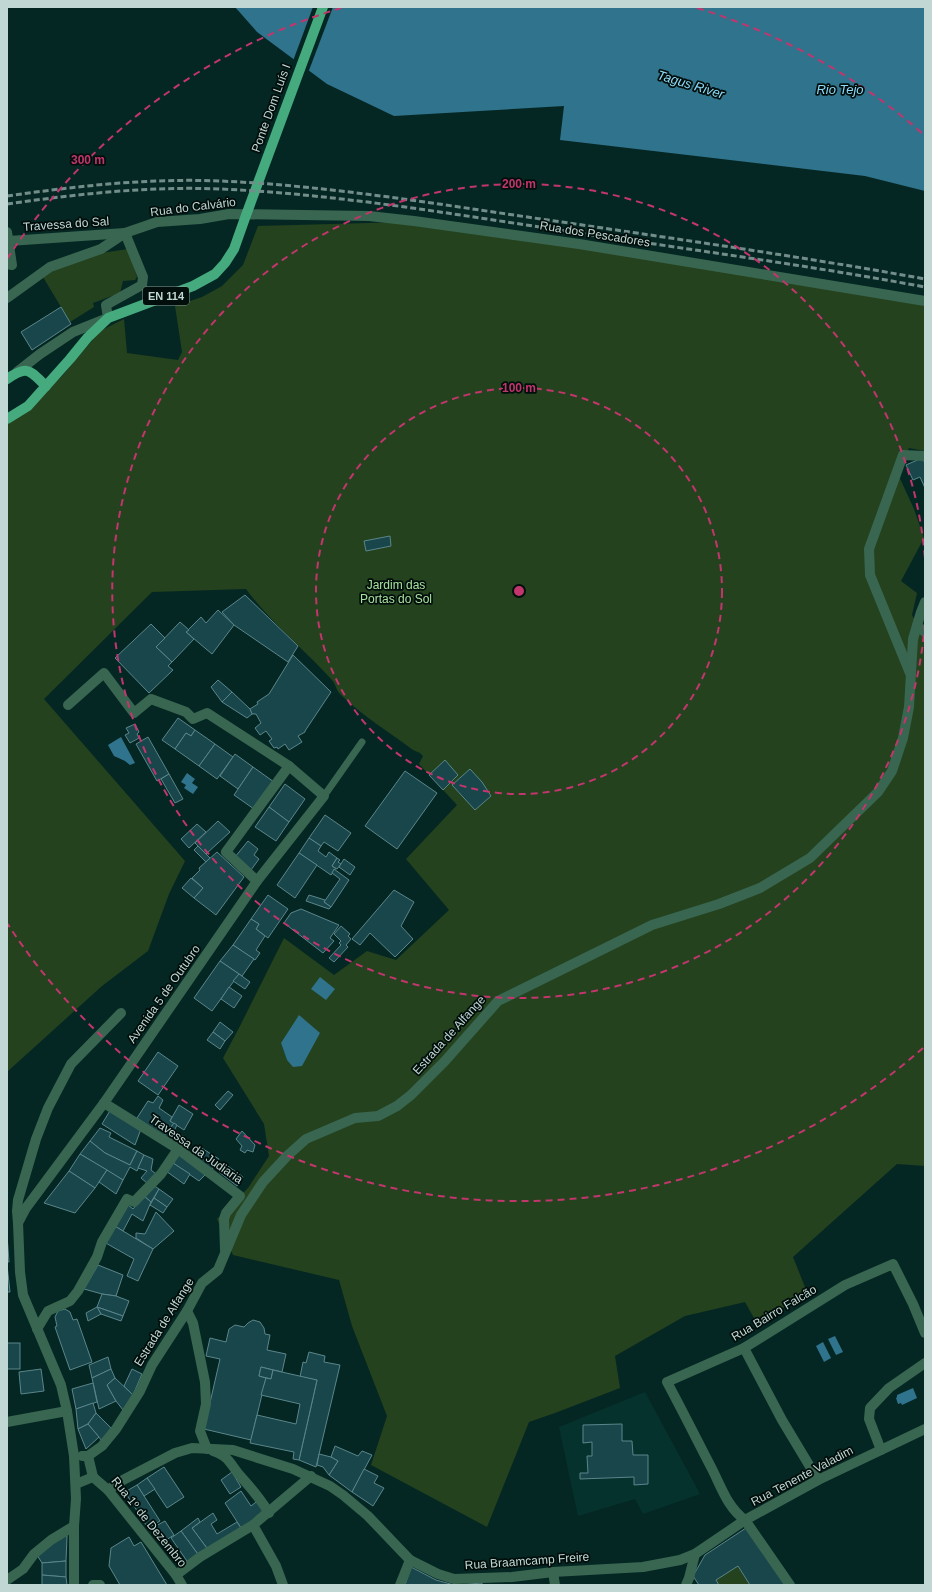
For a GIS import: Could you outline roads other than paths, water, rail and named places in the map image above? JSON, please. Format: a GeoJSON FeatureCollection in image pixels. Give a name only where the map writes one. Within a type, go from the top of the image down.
{"type":"FeatureCollection","features":[{"type":"Feature","properties":{"kind":"main road","name":"Ponte Dom Luís I"},"geometry":{"type":"LineString","coordinates":[[108,318],[193,286],[214,274],[225,264],[234,249],[323,7]]}},
{"type":"Feature","properties":{"kind":"main road","name":"EN 114"},"geometry":{"type":"LineString","coordinates":[[7,419],[28,406],[88,337],[108,318]]}},
{"type":"Feature","properties":{"kind":"main road"},"geometry":{"type":"LineString","coordinates":[[7,379],[23,370],[32,372],[46,386]]}},
{"type":"Feature","properties":{"kind":"street","name":"Rua do Calvário"},"geometry":{"type":"LineString","coordinates":[[7,298],[50,267],[101,249],[125,233],[157,222],[200,219],[230,214],[258,214]]}},
{"type":"Feature","properties":{"kind":"street","name":"Rua dos Pescadores"},"geometry":{"type":"LineString","coordinates":[[258,214],[369,216],[414,221],[579,244],[925,300]]}},
{"type":"Feature","properties":{"kind":"street","name":"Travessa do Sal"},"geometry":{"type":"LineString","coordinates":[[8,236],[125,233]]}},
{"type":"Feature","properties":{"kind":"street"},"geometry":{"type":"LineString","coordinates":[[17,372],[72,332],[108,318],[106,305],[142,285],[143,277],[125,233]]}},
{"type":"Feature","properties":{"kind":"street"},"geometry":{"type":"LineString","coordinates":[[7,264],[12,265],[8,236]]}},
{"type":"Feature","properties":{"kind":"street"},"geometry":{"type":"LineString","coordinates":[[911,676],[870,575],[869,549],[903,454],[925,456]]}},
{"type":"Feature","properties":{"kind":"street","name":"Estrada de Alfange"},"geometry":{"type":"LineString","coordinates":[[88,1456],[102,1446],[116,1429],[140,1391],[152,1365],[187,1311],[202,1284],[218,1270],[242,1215],[263,1182],[286,1156],[306,1138],[355,1118],[378,1116],[398,1106],[411,1095],[445,1060],[498,1000],[652,926],[719,904],[760,888],[810,858],[878,792],[892,771],[904,730],[909,706],[911,655],[921,629],[925,602]]}},
{"type":"Feature","properties":{"kind":"street"},"geometry":{"type":"LineString","coordinates":[[68,705],[104,673],[134,713],[151,698],[186,712],[194,719],[207,713],[289,766],[324,796]]}},
{"type":"Feature","properties":{"kind":"street"},"geometry":{"type":"LineString","coordinates":[[257,881],[226,852],[289,766]]}},
{"type":"Feature","properties":{"kind":"street","name":"Avenida 5 de Outubro"},"geometry":{"type":"LineString","coordinates":[[18,1223],[26,1208],[104,1103],[257,881],[324,796]]}},
{"type":"Feature","properties":{"kind":"street"},"geometry":{"type":"LineString","coordinates":[[74,1585],[76,1484],[74,1456],[67,1411],[61,1385],[24,1295],[20,1272],[17,1211],[18,1200],[36,1139],[51,1103],[71,1064],[121,1013]]}},
{"type":"Feature","properties":{"kind":"street","name":"Travessa da Judiaria"},"geometry":{"type":"LineString","coordinates":[[104,1103],[178,1149],[240,1196],[226,1213],[224,1219],[225,1252]]}},
{"type":"Feature","properties":{"kind":"street"},"geometry":{"type":"LineString","coordinates":[[37,1329],[48,1310],[70,1301],[85,1279],[97,1257],[102,1242],[128,1199],[134,1202],[161,1174],[178,1149]]}},
{"type":"Feature","properties":{"kind":"street","name":"Rua Bairro Falcão"},"geometry":{"type":"LineString","coordinates":[[745,1520],[735,1512],[726,1499],[713,1470],[667,1382],[744,1348],[845,1285],[893,1264],[924,1327]]}},
{"type":"Feature","properties":{"kind":"street"},"geometry":{"type":"LineString","coordinates":[[187,1311],[193,1323],[205,1382],[206,1404],[200,1431],[207,1449],[221,1454],[231,1462],[269,1512]]}},
{"type":"Feature","properties":{"kind":"street"},"geometry":{"type":"LineString","coordinates":[[744,1348],[782,1420],[818,1480]]}},
{"type":"Feature","properties":{"kind":"street"},"geometry":{"type":"LineString","coordinates":[[881,1450],[869,1419],[870,1408],[889,1388],[925,1363]]}},
{"type":"Feature","properties":{"kind":"street"},"geometry":{"type":"LineString","coordinates":[[7,1422],[67,1411]]}},
{"type":"Feature","properties":{"kind":"street","name":"Rua Tenente Valadim"},"geometry":{"type":"LineString","coordinates":[[695,1554],[745,1520],[818,1480],[925,1428]]}},
{"type":"Feature","properties":{"kind":"street","name":"Rua Braamcamp Freire"},"geometry":{"type":"LineString","coordinates":[[108,1490],[122,1480],[175,1453],[192,1448],[233,1450],[311,1476],[343,1495],[356,1505],[410,1560],[438,1574],[454,1579],[512,1577],[553,1572],[643,1567],[680,1560],[695,1554]]}},
{"type":"Feature","properties":{"kind":"street"},"geometry":{"type":"LineString","coordinates":[[74,1456],[88,1456],[93,1476],[76,1484]]}},
{"type":"Feature","properties":{"kind":"street","name":"Rua 1º de Dezembro"},"geometry":{"type":"LineString","coordinates":[[93,1476],[108,1490],[176,1575],[182,1585]]}},
{"type":"Feature","properties":{"kind":"street"},"geometry":{"type":"LineString","coordinates":[[176,1575],[200,1557],[253,1525],[311,1476]]}},
{"type":"Feature","properties":{"kind":"street"},"geometry":{"type":"LineString","coordinates":[[745,1520],[790,1585]]}},
{"type":"Feature","properties":{"kind":"street"},"geometry":{"type":"LineString","coordinates":[[253,1525],[276,1566],[283,1585]]}},
{"type":"Feature","properties":{"kind":"street"},"geometry":{"type":"LineString","coordinates":[[7,1580],[23,1569],[34,1554],[51,1540],[74,1526]]}},
{"type":"Feature","properties":{"kind":"street"},"geometry":{"type":"LineString","coordinates":[[689,1583],[695,1554]]}},
{"type":"Feature","properties":{"kind":"street"},"geometry":{"type":"LineString","coordinates":[[400,1585],[410,1560]]}},
{"type":"Feature","properties":{"kind":"street"},"geometry":{"type":"LineString","coordinates":[[553,1572],[555,1585]]}},
{"type":"Feature","properties":{"kind":"street"},"geometry":{"type":"LineString","coordinates":[[93,1585],[100,1585]]}},
{"type":"Feature","properties":{"kind":"lane"},"geometry":{"type":"LineString","coordinates":[[324,796],[362,742]]}},
{"type":"Feature","properties":{"kind":"water","name":"Rio Tejo"},"geometry":{"type":"Polygon","coordinates":[[[235,7],[925,7],[925,191],[865,176],[560,140],[564,106],[394,116],[327,84],[257,32],[235,7]]]}},
{"type":"Feature","properties":{"kind":"water"},"geometry":{"type":"Polygon","coordinates":[[[121,737],[135,763],[130,765],[114,756],[108,745],[121,737]]]}},
{"type":"Feature","properties":{"kind":"water"},"geometry":{"type":"Polygon","coordinates":[[[187,773],[195,779],[192,783],[198,787],[193,794],[184,788],[186,785],[181,782],[187,773]]]}},
{"type":"Feature","properties":{"kind":"water"},"geometry":{"type":"Polygon","coordinates":[[[320,977],[335,989],[326,1000],[311,989],[320,977]]]}},
{"type":"Feature","properties":{"kind":"water"},"geometry":{"type":"Polygon","coordinates":[[[299,1015],[320,1033],[302,1066],[293,1067],[287,1060],[281,1043],[299,1015]]]}},
{"type":"Feature","properties":{"kind":"water"},"geometry":{"type":"Polygon","coordinates":[[[835,1336],[843,1352],[836,1355],[828,1339],[835,1336]]]}},
{"type":"Feature","properties":{"kind":"water"},"geometry":{"type":"Polygon","coordinates":[[[823,1342],[831,1358],[824,1362],[816,1346],[823,1342]]]}},
{"type":"Feature","properties":{"kind":"water"},"geometry":{"type":"Polygon","coordinates":[[[913,1388],[917,1398],[902,1405],[901,1403],[898,1404],[896,1398],[897,1395],[913,1388]]]}},
{"type":"Feature","properties":{"kind":"railway"},"geometry":{"type":"LineString","coordinates":[[7,196],[86,186],[193,180],[306,187],[391,197],[653,235],[925,279]]}},
{"type":"Feature","properties":{"kind":"railway"},"geometry":{"type":"LineString","coordinates":[[7,204],[87,194],[193,188],[307,195],[437,212],[791,264],[925,287]]}},
{"type":"Feature","properties":{"kind":"water label","name":"Tagus River"},"geometry":{"type":"Point","coordinates":[691,84]}},
{"type":"Feature","properties":{"kind":"park label","name":"Jardim das Portas do Sol"},"geometry":{"type":"Point","coordinates":[396,592]}}]}
